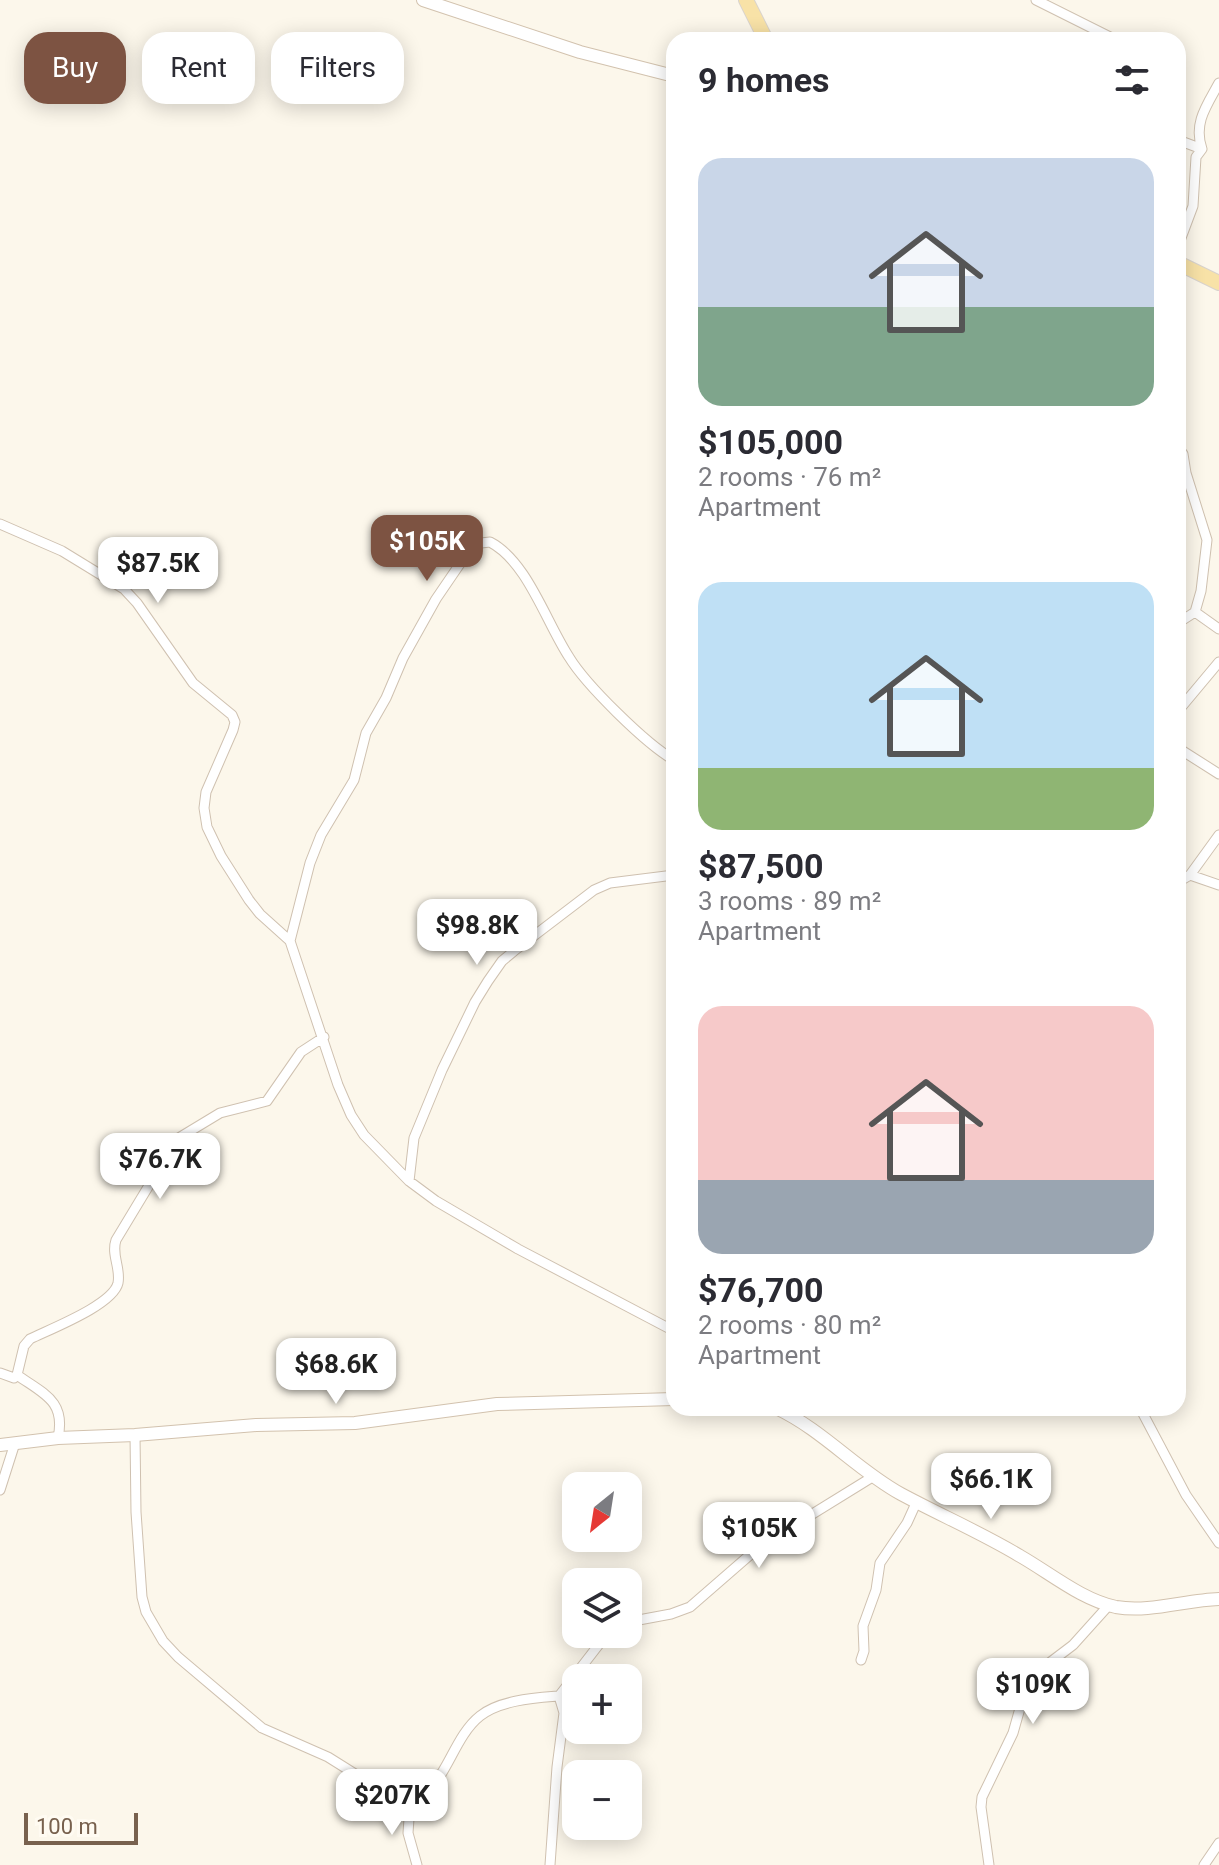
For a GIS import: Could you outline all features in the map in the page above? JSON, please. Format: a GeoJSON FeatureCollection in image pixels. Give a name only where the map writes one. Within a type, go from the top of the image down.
{"type":"FeatureCollection","features":[{"type":"Feature","properties":{"kind":"main road"},"geometry":{"type":"LineString","coordinates":[[746,0],[762,32]]}},
{"type":"Feature","properties":{"kind":"main road"},"geometry":{"type":"LineString","coordinates":[[755,16],[769,32]]}},
{"type":"Feature","properties":{"kind":"main road"},"geometry":{"type":"LineString","coordinates":[[1186,267],[1219,283]]}},
{"type":"Feature","properties":{"kind":"street"},"geometry":{"type":"LineString","coordinates":[[423,0],[580,52],[666,74]]}},
{"type":"Feature","properties":{"kind":"street"},"geometry":{"type":"LineString","coordinates":[[1036,0],[1100,32]]}},
{"type":"Feature","properties":{"kind":"street"},"geometry":{"type":"LineString","coordinates":[[1202,149],[1197,135],[1202,115],[1219,83]]}},
{"type":"Feature","properties":{"kind":"street"},"geometry":{"type":"LineString","coordinates":[[1186,143],[1202,149]]}},
{"type":"Feature","properties":{"kind":"street"},"geometry":{"type":"LineString","coordinates":[[1186,225],[1193,206],[1196,157],[1202,149]]}},
{"type":"Feature","properties":{"kind":"street"},"geometry":{"type":"LineString","coordinates":[[1186,473],[1207,540],[1201,591],[1195,612],[1186,618]]}},
{"type":"Feature","properties":{"kind":"street"},"geometry":{"type":"LineString","coordinates":[[0,524],[62,551],[124,589],[193,683],[232,715],[235,722],[233,730],[206,792],[204,808],[207,827],[249,900],[290,941],[338,1085],[364,1135],[409,1181],[455,1213],[666,1327]]}},
{"type":"Feature","properties":{"kind":"street"},"geometry":{"type":"LineString","coordinates":[[290,941],[310,863],[321,835],[354,780],[366,733],[436,599],[466,555],[481,543],[490,542],[508,553],[573,664],[649,743],[666,755]]}},
{"type":"Feature","properties":{"kind":"street"},"geometry":{"type":"LineString","coordinates":[[1195,612],[1219,629]]}},
{"type":"Feature","properties":{"kind":"street"},"geometry":{"type":"LineString","coordinates":[[1186,701],[1219,662]]}},
{"type":"Feature","properties":{"kind":"street"},"geometry":{"type":"LineString","coordinates":[[1186,753],[1219,774]]}},
{"type":"Feature","properties":{"kind":"street"},"geometry":{"type":"LineString","coordinates":[[1186,877],[1219,835]]}},
{"type":"Feature","properties":{"kind":"street"},"geometry":{"type":"LineString","coordinates":[[1190,875],[1219,885]]}},
{"type":"Feature","properties":{"kind":"street"},"geometry":{"type":"LineString","coordinates":[[409,1181],[414,1138],[442,1070],[475,1002],[502,961],[594,890],[610,883],[666,876]]}},
{"type":"Feature","properties":{"kind":"street"},"geometry":{"type":"LineString","coordinates":[[0,1373],[14,1378],[24,1346],[30,1339],[100,1304],[114,1292],[118,1277],[114,1244],[177,1139],[220,1113],[267,1101],[301,1052],[324,1037]]}},
{"type":"Feature","properties":{"kind":"street"},"geometry":{"type":"LineString","coordinates":[[17,1375],[45,1395],[58,1409],[61,1425],[58,1438]]}},
{"type":"Feature","properties":{"kind":"street"},"geometry":{"type":"LineString","coordinates":[[0,1445],[58,1438],[256,1425],[355,1423],[497,1404],[666,1399]]}},
{"type":"Feature","properties":{"kind":"street"},"geometry":{"type":"LineString","coordinates":[[793,1416],[901,1494],[1016,1553],[1083,1594],[1109,1605],[1136,1608],[1219,1599]]}},
{"type":"Feature","properties":{"kind":"street"},"geometry":{"type":"LineString","coordinates":[[1144,1416],[1186,1495],[1219,1543]]}},
{"type":"Feature","properties":{"kind":"street"},"geometry":{"type":"LineString","coordinates":[[135,1435],[142,1597],[146,1612],[163,1641],[262,1728],[328,1757],[387,1794],[410,1804]]}},
{"type":"Feature","properties":{"kind":"street"},"geometry":{"type":"LineString","coordinates":[[0,1490],[15,1443]]}},
{"type":"Feature","properties":{"kind":"street"},"geometry":{"type":"LineString","coordinates":[[642,1619],[690,1607],[759,1547],[874,1476]]}},
{"type":"Feature","properties":{"kind":"street"},"geometry":{"type":"LineString","coordinates":[[861,1660],[864,1651],[863,1626],[876,1590],[880,1563],[907,1523],[917,1501]]}},
{"type":"Feature","properties":{"kind":"street"},"geometry":{"type":"LineString","coordinates":[[989,1865],[982,1797],[1013,1733],[1026,1687],[1040,1670],[1073,1645],[1109,1605]]}},
{"type":"Feature","properties":{"kind":"street"},"geometry":{"type":"LineString","coordinates":[[410,1804],[428,1792],[462,1738],[481,1715],[505,1705],[559,1696],[596,1648]]}},
{"type":"Feature","properties":{"kind":"street"},"geometry":{"type":"LineString","coordinates":[[550,1865],[564,1713],[559,1696]]}},
{"type":"Feature","properties":{"kind":"street"},"geometry":{"type":"LineString","coordinates":[[410,1804],[408,1833],[417,1865]]}},
{"type":"Feature","properties":{"kind":"street"},"geometry":{"type":"LineString","coordinates":[[1204,1865],[1219,1843]]}}]}
